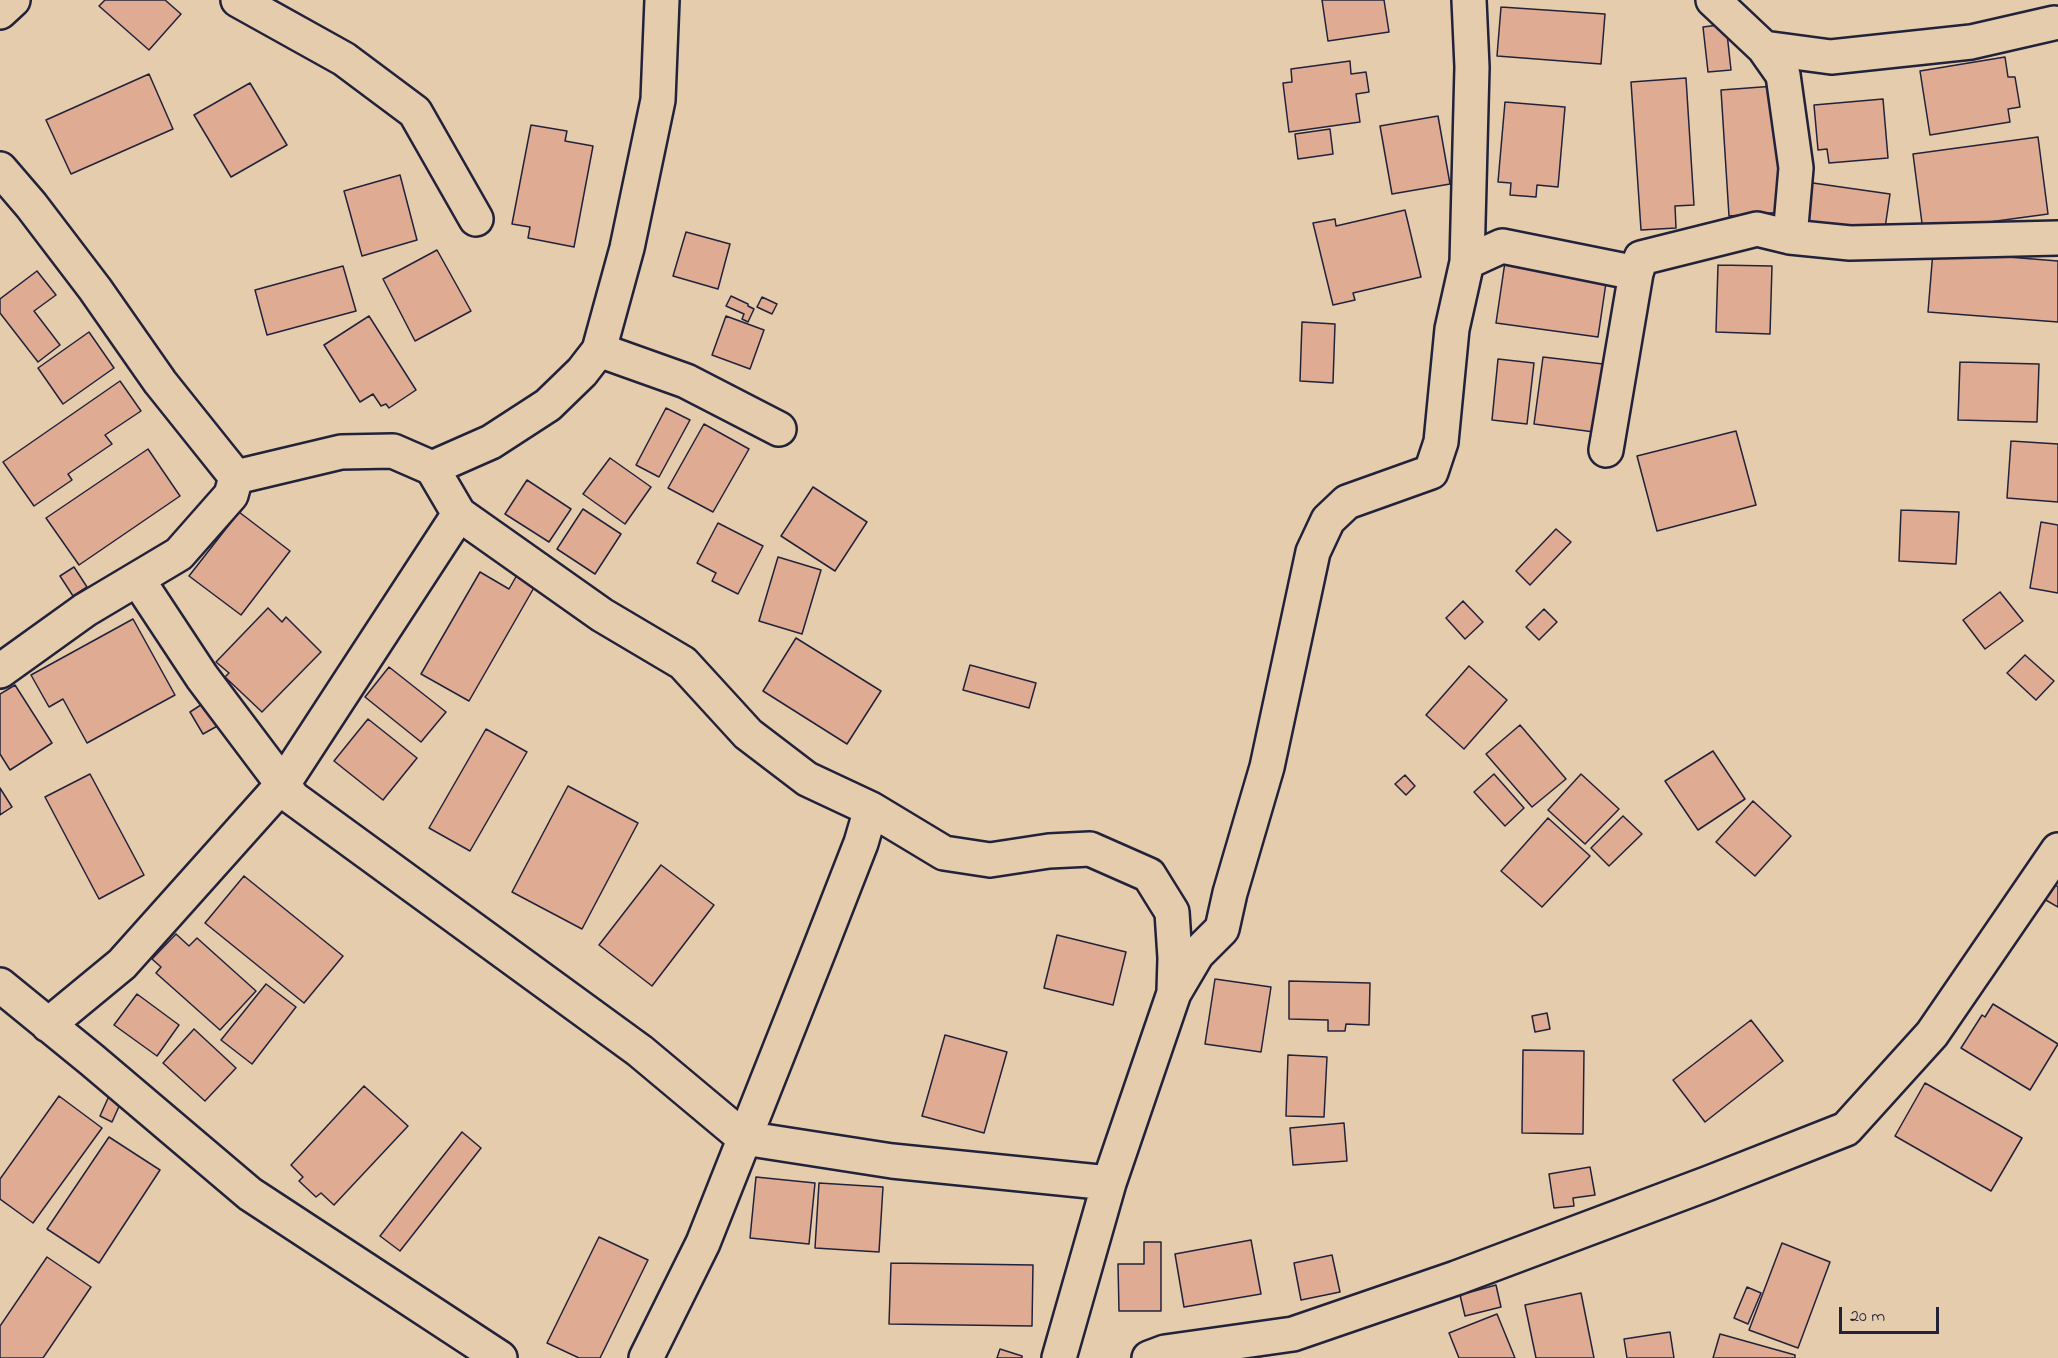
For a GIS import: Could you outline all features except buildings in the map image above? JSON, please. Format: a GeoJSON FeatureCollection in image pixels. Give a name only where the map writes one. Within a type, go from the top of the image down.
{"type":"FeatureCollection","features":[{"type":"Feature","properties":{"kind":"street"},"geometry":{"type":"LineString","coordinates":[[238,0],[344,59],[415,112],[476,219]]}},
{"type":"Feature","properties":{"kind":"street"},"geometry":{"type":"LineString","coordinates":[[432,468],[490,442],[548,405],[582,372],[599,350],[627,248],[658,100],[663,0]]}},
{"type":"Feature","properties":{"kind":"street"},"geometry":{"type":"LineString","coordinates":[[1059,1358],[1109,1183],[1174,993],[1197,954],[1222,929],[1230,892],[1268,767],[1313,552],[1328,520],[1347,502],[1431,472],[1441,442],[1452,329],[1467,262],[1472,67],[1469,0]]}},
{"type":"Feature","properties":{"kind":"street"},"geometry":{"type":"LineString","coordinates":[[1713,0],[1764,48],[1783,75],[1796,168],[1790,237]]}},
{"type":"Feature","properties":{"kind":"street"},"geometry":{"type":"LineString","coordinates":[[1764,48],[1831,57],[1971,42],[2054,20]]}},
{"type":"Feature","properties":{"kind":"street"},"geometry":{"type":"LineString","coordinates":[[0,169],[95,289],[160,382],[236,477]]}},
{"type":"Feature","properties":{"kind":"street"},"geometry":{"type":"LineString","coordinates":[[1606,450],[1636,273],[1641,258],[1757,230],[1790,237],[1850,243],[2058,238]]}},
{"type":"Feature","properties":{"kind":"street"},"geometry":{"type":"LineString","coordinates":[[1467,262],[1502,246],[1636,273]]}},
{"type":"Feature","properties":{"kind":"street"},"geometry":{"type":"LineString","coordinates":[[599,350],[687,381],[779,429]]}},
{"type":"Feature","properties":{"kind":"street"},"geometry":{"type":"LineString","coordinates":[[236,477],[341,452],[393,451],[432,468],[459,514],[602,615],[683,663],[748,734],[807,779],[871,809],[944,854],[990,860],[1049,851],[1090,849],[1149,875],[1172,912],[1175,958],[1174,993]]}},
{"type":"Feature","properties":{"kind":"street"},"geometry":{"type":"LineString","coordinates":[[0,671],[84,610],[179,554],[231,495],[236,477]]}},
{"type":"Feature","properties":{"kind":"street"},"geometry":{"type":"LineString","coordinates":[[48,1025],[122,964],[283,784],[459,514]]}},
{"type":"Feature","properties":{"kind":"street"},"geometry":{"type":"LineString","coordinates":[[138,580],[202,677],[293,798],[640,1052],[744,1138],[892,1161],[1109,1183]]}},
{"type":"Feature","properties":{"kind":"street"},"geometry":{"type":"LineString","coordinates":[[646,1358],[703,1243],[825,938],[861,843],[871,809]]}},
{"type":"Feature","properties":{"kind":"street"},"geometry":{"type":"LineString","coordinates":[[1149,1358],[1166,1352],[1293,1334],[1467,1274],[1846,1130],[1932,1035],[2058,850]]}},
{"type":"Feature","properties":{"kind":"street"},"geometry":{"type":"LineString","coordinates":[[0,985],[250,1194],[500,1358]]}}]}
